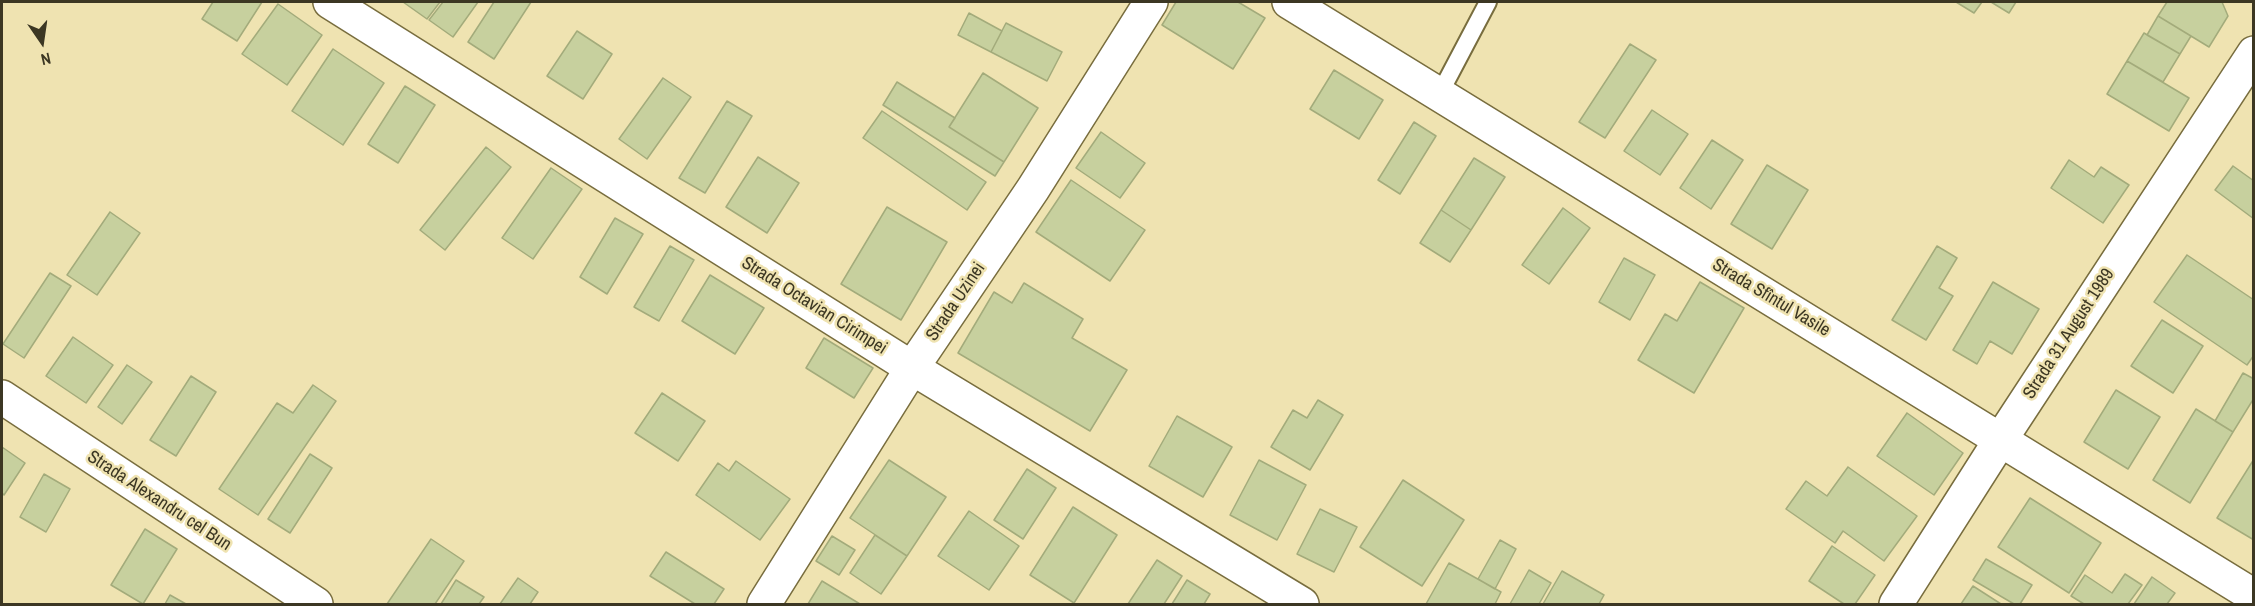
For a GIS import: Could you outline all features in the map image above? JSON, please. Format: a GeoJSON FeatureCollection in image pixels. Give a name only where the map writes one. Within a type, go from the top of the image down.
{"type":"FeatureCollection","features":[{"type":"Feature","properties":{"kind":"street","name":"Strada Octavian Cirimpei"},"geometry":{"type":"LineString","coordinates":[[330,2],[912,368],[1302,604]]}},
{"type":"Feature","properties":{"kind":"street","name":"Strada Uzinei"},"geometry":{"type":"LineString","coordinates":[[764,604],[912,368],[1033,189],[1150,2]]}},
{"type":"Feature","properties":{"kind":"street","name":"Strada Sfîntul Vasile"},"geometry":{"type":"LineString","coordinates":[[1289,2],[2253,596]]}},
{"type":"Feature","properties":{"kind":"street","name":"Strada 31 August 1989"},"geometry":{"type":"LineString","coordinates":[[1896,604],[2001,439],[2251,63]]}},
{"type":"Feature","properties":{"kind":"street","name":"Strada Alexandru cel Bun"},"geometry":{"type":"LineString","coordinates":[[2,397],[316,604]]}},
{"type":"Feature","properties":{"kind":"lane"},"geometry":{"type":"LineString","coordinates":[[1439,95],[1488,2]]}},
{"type":"Feature","properties":{"kind":"building"},"geometry":{"type":"Polygon","coordinates":[[[213,2],[262,2],[237,41],[202,19],[213,2]]]}},
{"type":"Feature","properties":{"kind":"building"},"geometry":{"type":"Polygon","coordinates":[[[403,2],[440,2],[427,19],[403,2]]]}},
{"type":"Feature","properties":{"kind":"building"},"geometry":{"type":"Polygon","coordinates":[[[443,2],[478,2],[453,37],[429,20],[443,2]]]}},
{"type":"Feature","properties":{"kind":"building"},"geometry":{"type":"Polygon","coordinates":[[[494,2],[531,2],[494,59],[468,42],[494,2]]]}},
{"type":"Feature","properties":{"kind":"building"},"geometry":{"type":"Polygon","coordinates":[[[1176,2],[1238,2],[1265,18],[1233,69],[1162,25],[1176,2]]]}},
{"type":"Feature","properties":{"kind":"building"},"geometry":{"type":"Polygon","coordinates":[[[1956,2],[1982,2],[1974,13],[1956,2]]]}},
{"type":"Feature","properties":{"kind":"building"},"geometry":{"type":"Polygon","coordinates":[[[1991,2],[2016,2],[2009,13],[1991,2]]]}},
{"type":"Feature","properties":{"kind":"building"},"geometry":{"type":"Polygon","coordinates":[[[2167,2],[2222,2],[2228,16],[2209,47],[2158,16],[2167,2]]]}},
{"type":"Feature","properties":{"kind":"building"},"geometry":{"type":"Polygon","coordinates":[[[278,4],[322,35],[287,85],[242,54],[278,4]]]}},
{"type":"Feature","properties":{"kind":"building"},"geometry":{"type":"Polygon","coordinates":[[[969,13],[1002,31],[991,52],[958,35],[969,13]]]}},
{"type":"Feature","properties":{"kind":"building"},"geometry":{"type":"Polygon","coordinates":[[[2158,16],[2191,36],[2180,54],[2147,35],[2158,16]]]}},
{"type":"Feature","properties":{"kind":"building"},"geometry":{"type":"Polygon","coordinates":[[[1006,23],[1062,52],[1047,81],[991,52],[1006,23]]]}},
{"type":"Feature","properties":{"kind":"building"},"geometry":{"type":"Polygon","coordinates":[[[577,31],[612,54],[583,99],[547,76],[577,31]]]}},
{"type":"Feature","properties":{"kind":"building"},"geometry":{"type":"Polygon","coordinates":[[[2144,33],[2180,54],[2163,82],[2127,61],[2144,33]]]}},
{"type":"Feature","properties":{"kind":"building"},"geometry":{"type":"Polygon","coordinates":[[[1630,44],[1656,60],[1605,138],[1579,122],[1630,44]]]}},
{"type":"Feature","properties":{"kind":"building"},"geometry":{"type":"Polygon","coordinates":[[[333,49],[384,83],[343,145],[292,111],[333,49]]]}},
{"type":"Feature","properties":{"kind":"building"},"geometry":{"type":"Polygon","coordinates":[[[2127,61],[2189,98],[2169,131],[2107,94],[2127,61]]]}},
{"type":"Feature","properties":{"kind":"building"},"geometry":{"type":"Polygon","coordinates":[[[1334,70],[1383,100],[1359,139],[1310,109],[1334,70]]]}},
{"type":"Feature","properties":{"kind":"building"},"geometry":{"type":"Polygon","coordinates":[[[983,73],[1038,108],[1004,162],[949,127],[983,73]]]}},
{"type":"Feature","properties":{"kind":"building"},"geometry":{"type":"Polygon","coordinates":[[[663,78],[691,97],[647,159],[619,139],[663,78]]]}},
{"type":"Feature","properties":{"kind":"building"},"geometry":{"type":"Polygon","coordinates":[[[897,82],[955,118],[949,127],[1004,162],[995,176],[883,105],[897,82]]]}},
{"type":"Feature","properties":{"kind":"building"},"geometry":{"type":"Polygon","coordinates":[[[405,86],[435,105],[398,163],[368,144],[405,86]]]}},
{"type":"Feature","properties":{"kind":"building"},"geometry":{"type":"Polygon","coordinates":[[[727,101],[752,116],[705,193],[679,178],[727,101]]]}},
{"type":"Feature","properties":{"kind":"building"},"geometry":{"type":"Polygon","coordinates":[[[1652,110],[1688,134],[1660,175],[1624,151],[1652,110]]]}},
{"type":"Feature","properties":{"kind":"building"},"geometry":{"type":"Polygon","coordinates":[[[882,111],[986,182],[967,210],[863,138],[882,111]]]}},
{"type":"Feature","properties":{"kind":"building"},"geometry":{"type":"Polygon","coordinates":[[[1414,122],[1436,136],[1400,194],[1378,180],[1414,122]]]}},
{"type":"Feature","properties":{"kind":"building"},"geometry":{"type":"Polygon","coordinates":[[[1101,132],[1145,163],[1120,198],[1076,168],[1101,132]]]}},
{"type":"Feature","properties":{"kind":"building"},"geometry":{"type":"Polygon","coordinates":[[[1712,140],[1743,160],[1711,209],[1680,188],[1712,140]]]}},
{"type":"Feature","properties":{"kind":"building"},"geometry":{"type":"Polygon","coordinates":[[[486,147],[511,167],[445,250],[420,230],[486,147]]]}},
{"type":"Feature","properties":{"kind":"building"},"geometry":{"type":"Polygon","coordinates":[[[758,157],[799,183],[767,233],[726,207],[758,157]]]}},
{"type":"Feature","properties":{"kind":"building"},"geometry":{"type":"Polygon","coordinates":[[[1474,158],[1505,177],[1471,230],[1441,210],[1474,158]]]}},
{"type":"Feature","properties":{"kind":"building"},"geometry":{"type":"Polygon","coordinates":[[[2069,160],[2094,177],[2101,167],[2129,185],[2103,223],[2051,188],[2069,160]]]}},
{"type":"Feature","properties":{"kind":"building"},"geometry":{"type":"Polygon","coordinates":[[[1767,165],[1808,190],[1772,249],[1731,224],[1767,165]]]}},
{"type":"Feature","properties":{"kind":"building"},"geometry":{"type":"Polygon","coordinates":[[[2233,166],[2254,181],[2254,219],[2215,190],[2233,166]]]}},
{"type":"Feature","properties":{"kind":"building"},"geometry":{"type":"Polygon","coordinates":[[[551,168],[582,189],[533,259],[502,238],[551,168]]]}},
{"type":"Feature","properties":{"kind":"building"},"geometry":{"type":"Polygon","coordinates":[[[1071,180],[1145,230],[1110,281],[1036,232],[1071,180]]]}},
{"type":"Feature","properties":{"kind":"building"},"geometry":{"type":"Polygon","coordinates":[[[887,207],[947,242],[901,320],[841,284],[887,207]]]}},
{"type":"Feature","properties":{"kind":"building"},"geometry":{"type":"Polygon","coordinates":[[[1563,208],[1590,228],[1549,284],[1522,265],[1563,208]]]}},
{"type":"Feature","properties":{"kind":"building"},"geometry":{"type":"Polygon","coordinates":[[[1441,210],[1471,230],[1450,262],[1420,243],[1441,210]]]}},
{"type":"Feature","properties":{"kind":"building"},"geometry":{"type":"Polygon","coordinates":[[[110,212],[140,233],[97,295],[67,275],[110,212]]]}},
{"type":"Feature","properties":{"kind":"building"},"geometry":{"type":"Polygon","coordinates":[[[615,218],[643,234],[607,294],[580,277],[615,218]]]}},
{"type":"Feature","properties":{"kind":"building"},"geometry":{"type":"Polygon","coordinates":[[[670,246],[694,260],[659,321],[634,307],[670,246]]]}},
{"type":"Feature","properties":{"kind":"building"},"geometry":{"type":"Polygon","coordinates":[[[1937,246],[1957,258],[1939,288],[1953,296],[1926,340],[1892,320],[1937,246]]]}},
{"type":"Feature","properties":{"kind":"building"},"geometry":{"type":"Polygon","coordinates":[[[2187,255],[2254,300],[2254,355],[2247,365],[2154,302],[2187,255]]]}},
{"type":"Feature","properties":{"kind":"building"},"geometry":{"type":"Polygon","coordinates":[[[1624,258],[1655,275],[1630,320],[1599,302],[1624,258]]]}},
{"type":"Feature","properties":{"kind":"building"},"geometry":{"type":"Polygon","coordinates":[[[50,273],[71,286],[24,358],[3,344],[50,273]]]}},
{"type":"Feature","properties":{"kind":"building"},"geometry":{"type":"Polygon","coordinates":[[[710,275],[764,308],[735,354],[682,321],[710,275]]]}},
{"type":"Feature","properties":{"kind":"building"},"geometry":{"type":"Polygon","coordinates":[[[1700,282],[1744,308],[1694,393],[1638,360],[1665,314],[1677,321],[1700,282]]]}},
{"type":"Feature","properties":{"kind":"building"},"geometry":{"type":"Polygon","coordinates":[[[1993,282],[2039,309],[2012,354],[1990,341],[1977,364],[1953,350],[1993,282]]]}},
{"type":"Feature","properties":{"kind":"building"},"geometry":{"type":"Polygon","coordinates":[[[1024,283],[1083,319],[1072,338],[1127,370],[1090,431],[958,353],[994,292],[1012,303],[1024,283]]]}},
{"type":"Feature","properties":{"kind":"building"},"geometry":{"type":"Polygon","coordinates":[[[2162,320],[2203,346],[2173,393],[2131,366],[2162,320]]]}},
{"type":"Feature","properties":{"kind":"building"},"geometry":{"type":"Polygon","coordinates":[[[73,337],[113,365],[86,403],[46,376],[73,337]]]}},
{"type":"Feature","properties":{"kind":"building"},"geometry":{"type":"Polygon","coordinates":[[[824,338],[873,368],[854,398],[806,368],[824,338]]]}},
{"type":"Feature","properties":{"kind":"building"},"geometry":{"type":"Polygon","coordinates":[[[127,365],[152,382],[122,424],[98,407],[127,365]]]}},
{"type":"Feature","properties":{"kind":"building"},"geometry":{"type":"Polygon","coordinates":[[[2243,373],[2254,379],[2254,398],[2233,432],[2215,421],[2243,373]]]}},
{"type":"Feature","properties":{"kind":"building"},"geometry":{"type":"Polygon","coordinates":[[[191,376],[216,392],[176,456],[150,440],[191,376]]]}},
{"type":"Feature","properties":{"kind":"building"},"geometry":{"type":"Polygon","coordinates":[[[313,385],[336,401],[258,515],[219,489],[277,403],[293,413],[313,385]]]}},
{"type":"Feature","properties":{"kind":"building"},"geometry":{"type":"Polygon","coordinates":[[[2116,390],[2160,417],[2128,469],[2084,442],[2116,390]]]}},
{"type":"Feature","properties":{"kind":"building"},"geometry":{"type":"Polygon","coordinates":[[[662,393],[705,421],[678,461],[635,433],[662,393]]]}},
{"type":"Feature","properties":{"kind":"building"},"geometry":{"type":"Polygon","coordinates":[[[1318,400],[1343,415],[1310,470],[1271,447],[1293,410],[1307,418],[1318,400]]]}},
{"type":"Feature","properties":{"kind":"building"},"geometry":{"type":"Polygon","coordinates":[[[2196,409],[2233,432],[2190,503],[2153,480],[2196,409]]]}},
{"type":"Feature","properties":{"kind":"building"},"geometry":{"type":"Polygon","coordinates":[[[1907,413],[1963,453],[1934,495],[1877,456],[1907,413]]]}},
{"type":"Feature","properties":{"kind":"building"},"geometry":{"type":"Polygon","coordinates":[[[1177,416],[1232,447],[1203,497],[1149,466],[1177,416]]]}},
{"type":"Feature","properties":{"kind":"building"},"geometry":{"type":"Polygon","coordinates":[[[2,447],[25,463],[4,495],[2,493],[2,447]]]}},
{"type":"Feature","properties":{"kind":"building"},"geometry":{"type":"Polygon","coordinates":[[[310,454],[332,468],[290,533],[268,519],[310,454]]]}},
{"type":"Feature","properties":{"kind":"building"},"geometry":{"type":"Polygon","coordinates":[[[2254,459],[2254,540],[2217,518],[2254,459]]]}},
{"type":"Feature","properties":{"kind":"building"},"geometry":{"type":"Polygon","coordinates":[[[889,460],[946,497],[907,556],[850,518],[889,460]]]}},
{"type":"Feature","properties":{"kind":"building"},"geometry":{"type":"Polygon","coordinates":[[[1259,460],[1306,485],[1277,540],[1230,515],[1259,460]]]}},
{"type":"Feature","properties":{"kind":"building"},"geometry":{"type":"Polygon","coordinates":[[[736,461],[790,499],[760,540],[696,495],[718,463],[729,471],[736,461]]]}},
{"type":"Feature","properties":{"kind":"building"},"geometry":{"type":"Polygon","coordinates":[[[1848,467],[1917,516],[1884,561],[1843,531],[1835,543],[1786,509],[1806,481],[1827,496],[1848,467]]]}},
{"type":"Feature","properties":{"kind":"building"},"geometry":{"type":"Polygon","coordinates":[[[1027,469],[1056,488],[1023,539],[994,520],[1027,469]]]}},
{"type":"Feature","properties":{"kind":"building"},"geometry":{"type":"Polygon","coordinates":[[[44,474],[70,489],[46,532],[20,517],[44,474]]]}},
{"type":"Feature","properties":{"kind":"building"},"geometry":{"type":"Polygon","coordinates":[[[1403,480],[1464,520],[1422,586],[1360,547],[1403,480]]]}},
{"type":"Feature","properties":{"kind":"building"},"geometry":{"type":"Polygon","coordinates":[[[2030,498],[2101,543],[2069,593],[1998,547],[2030,498]]]}},
{"type":"Feature","properties":{"kind":"building"},"geometry":{"type":"Polygon","coordinates":[[[1073,507],[1117,535],[1074,603],[1030,575],[1073,507]]]}},
{"type":"Feature","properties":{"kind":"building"},"geometry":{"type":"Polygon","coordinates":[[[1320,509],[1357,527],[1334,572],[1297,554],[1320,509]]]}},
{"type":"Feature","properties":{"kind":"building"},"geometry":{"type":"Polygon","coordinates":[[[969,511],[1019,546],[989,590],[938,556],[969,511]]]}},
{"type":"Feature","properties":{"kind":"building"},"geometry":{"type":"Polygon","coordinates":[[[145,529],[177,549],[143,604],[111,585],[145,529]]]}},
{"type":"Feature","properties":{"kind":"building"},"geometry":{"type":"Polygon","coordinates":[[[875,535],[907,556],[881,594],[850,573],[875,535]]]}},
{"type":"Feature","properties":{"kind":"building"},"geometry":{"type":"Polygon","coordinates":[[[832,536],[855,550],[839,575],[816,561],[832,536]]]}},
{"type":"Feature","properties":{"kind":"building"},"geometry":{"type":"Polygon","coordinates":[[[431,539],[464,561],[435,604],[387,604],[431,539]]]}},
{"type":"Feature","properties":{"kind":"building"},"geometry":{"type":"Polygon","coordinates":[[[1500,540],[1516,549],[1495,589],[1478,579],[1500,540]]]}},
{"type":"Feature","properties":{"kind":"building"},"geometry":{"type":"Polygon","coordinates":[[[1832,546],[1875,575],[1855,604],[1844,604],[1809,581],[1832,546]]]}},
{"type":"Feature","properties":{"kind":"building"},"geometry":{"type":"Polygon","coordinates":[[[666,552],[724,589],[714,604],[695,604],[650,576],[666,552]]]}},
{"type":"Feature","properties":{"kind":"building"},"geometry":{"type":"Polygon","coordinates":[[[1986,559],[2032,585],[2020,604],[2014,604],[1973,580],[1986,559]]]}},
{"type":"Feature","properties":{"kind":"building"},"geometry":{"type":"Polygon","coordinates":[[[1157,560],[1182,576],[1164,604],[1128,604],[1157,560]]]}},
{"type":"Feature","properties":{"kind":"building"},"geometry":{"type":"Polygon","coordinates":[[[1449,563],[1501,592],[1495,604],[1426,604],[1449,563]]]}},
{"type":"Feature","properties":{"kind":"building"},"geometry":{"type":"Polygon","coordinates":[[[1529,570],[1551,583],[1539,604],[1510,604],[1529,570]]]}},
{"type":"Feature","properties":{"kind":"building"},"geometry":{"type":"Polygon","coordinates":[[[1562,571],[1604,595],[1599,604],[1543,604],[1562,571]]]}},
{"type":"Feature","properties":{"kind":"building"},"geometry":{"type":"Polygon","coordinates":[[[2125,574],[2142,585],[2128,604],[2084,604],[2071,596],[2085,575],[2112,593],[2125,574]]]}},
{"type":"Feature","properties":{"kind":"building"},"geometry":{"type":"Polygon","coordinates":[[[2152,577],[2175,593],[2167,604],[2134,604],[2152,577]]]}},
{"type":"Feature","properties":{"kind":"building"},"geometry":{"type":"Polygon","coordinates":[[[518,578],[538,592],[530,604],[500,604],[518,578]]]}},
{"type":"Feature","properties":{"kind":"building"},"geometry":{"type":"Polygon","coordinates":[[[456,580],[484,597],[479,604],[441,604],[456,580]]]}},
{"type":"Feature","properties":{"kind":"building"},"geometry":{"type":"Polygon","coordinates":[[[1187,580],[1210,594],[1204,604],[1172,604],[1187,580]]]}},
{"type":"Feature","properties":{"kind":"building"},"geometry":{"type":"Polygon","coordinates":[[[822,581],[860,604],[808,604],[822,581]]]}},
{"type":"Feature","properties":{"kind":"building"},"geometry":{"type":"Polygon","coordinates":[[[1973,586],[2001,604],[1961,604],[1973,586]]]}},
{"type":"Feature","properties":{"kind":"building"},"geometry":{"type":"Polygon","coordinates":[[[170,595],[186,604],[165,604],[170,595]]]}}]}
